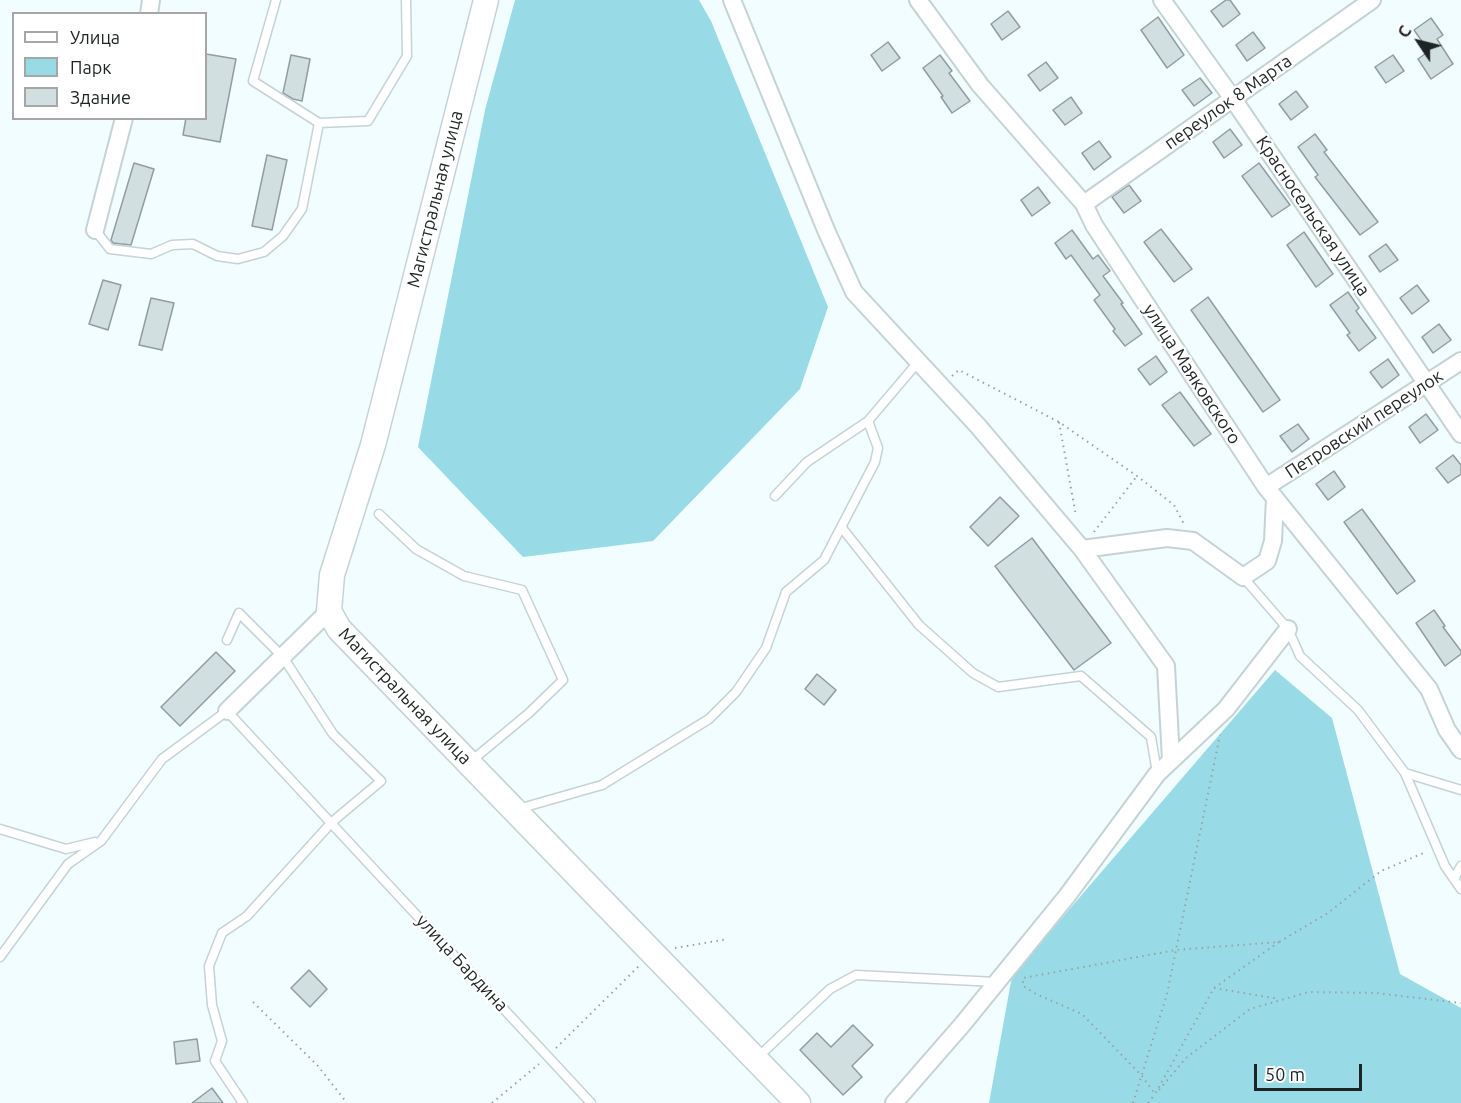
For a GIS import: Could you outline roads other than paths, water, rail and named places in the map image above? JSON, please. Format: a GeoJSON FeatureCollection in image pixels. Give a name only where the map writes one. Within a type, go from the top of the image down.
{"type":"FeatureCollection","features":[{"type":"Feature","properties":{"kind":"street","name":"Магистральная улица"},"geometry":{"type":"LineString","coordinates":[[486,0],[373,445],[332,575],[329,610],[339,629],[798,1103]]}},
{"type":"Feature","properties":{"kind":"street"},"geometry":{"type":"LineString","coordinates":[[732,0],[826,230],[854,292],[978,426],[1082,549],[1166,666],[1171,760]]}},
{"type":"Feature","properties":{"kind":"street","name":"улица Маяковского"},"geometry":{"type":"LineString","coordinates":[[918,0],[980,85],[1084,204],[1094,225],[1271,492],[1429,688],[1447,730],[1461,750]]}},
{"type":"Feature","properties":{"kind":"street","name":"Красносельская улица"},"geometry":{"type":"LineString","coordinates":[[1162,0],[1233,99],[1461,434]]}},
{"type":"Feature","properties":{"kind":"street","name":"переулок 8 Марта"},"geometry":{"type":"LineString","coordinates":[[1084,204],[1372,0]]}},
{"type":"Feature","properties":{"kind":"street"},"geometry":{"type":"LineString","coordinates":[[94,230],[123,120]]}},
{"type":"Feature","properties":{"kind":"street","name":"Петровский переулок"},"geometry":{"type":"LineString","coordinates":[[1271,492],[1461,361]]}},
{"type":"Feature","properties":{"kind":"street"},"geometry":{"type":"LineString","coordinates":[[1082,549],[1167,538],[1193,541],[1243,577],[1267,561],[1273,541],[1271,492]]}},
{"type":"Feature","properties":{"kind":"street"},"geometry":{"type":"LineString","coordinates":[[227,711],[329,610]]}},
{"type":"Feature","properties":{"kind":"street"},"geometry":{"type":"LineString","coordinates":[[894,1103],[1067,896],[1157,774],[1226,709],[1288,629]]}},
{"type":"Feature","properties":{"kind":"lane"},"geometry":{"type":"LineString","coordinates":[[276,0],[253,81],[319,123],[368,121],[407,56],[406,0]]}},
{"type":"Feature","properties":{"kind":"lane"},"geometry":{"type":"LineString","coordinates":[[94,230],[110,249],[130,252],[151,254],[172,245],[192,244],[218,256],[238,259],[264,252],[283,236],[302,209],[319,123]]}},
{"type":"Feature","properties":{"kind":"lane"},"geometry":{"type":"LineString","coordinates":[[775,496],[807,462],[868,421],[919,362]]}},
{"type":"Feature","properties":{"kind":"lane"},"geometry":{"type":"LineString","coordinates":[[515,810],[602,785],[709,719],[735,692],[766,648],[786,592],[824,560],[875,462],[878,448],[868,421]]}},
{"type":"Feature","properties":{"kind":"lane"},"geometry":{"type":"LineString","coordinates":[[379,514],[416,549],[464,576],[522,590],[563,680],[529,713],[470,763]]}},
{"type":"Feature","properties":{"kind":"lane"},"geometry":{"type":"LineString","coordinates":[[842,528],[919,625],[973,673],[998,687],[1081,676],[1151,737],[1157,774]]}},
{"type":"Feature","properties":{"kind":"lane"},"geometry":{"type":"LineString","coordinates":[[1243,577],[1288,629],[1300,656],[1358,710],[1405,772],[1445,866],[1461,889]]}},
{"type":"Feature","properties":{"kind":"lane"},"geometry":{"type":"LineString","coordinates":[[227,640],[238,613],[283,657],[333,734],[381,781],[332,822],[247,916],[222,933],[209,966],[212,1005],[222,1041],[216,1061],[243,1103]]}},
{"type":"Feature","properties":{"kind":"lane"},"geometry":{"type":"LineString","coordinates":[[0,957],[68,864],[101,841],[162,759],[227,711]]}},
{"type":"Feature","properties":{"kind":"lane","name":"улица Бардина"},"geometry":{"type":"LineString","coordinates":[[227,711],[591,1103]]}},
{"type":"Feature","properties":{"kind":"lane"},"geometry":{"type":"LineString","coordinates":[[1405,772],[1461,790]]}},
{"type":"Feature","properties":{"kind":"lane"},"geometry":{"type":"LineString","coordinates":[[0,829],[66,849],[101,841]]}},
{"type":"Feature","properties":{"kind":"lane"},"geometry":{"type":"LineString","coordinates":[[1454,879],[1461,866]]}},
{"type":"Feature","properties":{"kind":"lane"},"geometry":{"type":"LineString","coordinates":[[756,1059],[830,989],[856,975],[997,982]]}}]}
